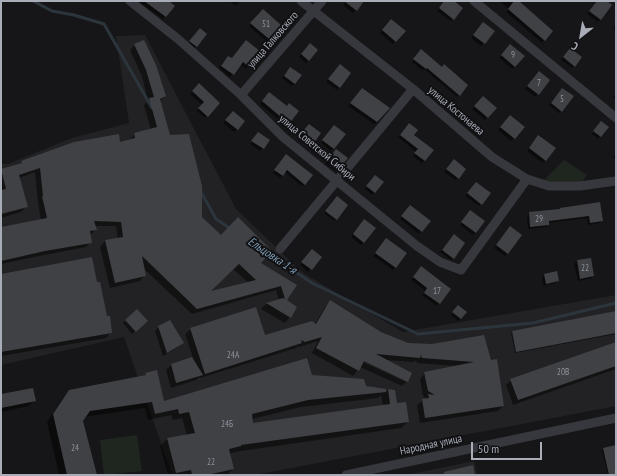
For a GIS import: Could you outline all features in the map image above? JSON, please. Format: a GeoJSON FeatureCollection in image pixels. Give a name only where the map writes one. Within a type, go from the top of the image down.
{"type":"FeatureCollection","features":[{"type":"Feature","properties":{"kind":"street","name":"улица Советской Сибири"},"geometry":{"type":"LineString","coordinates":[[130,1],[178,39],[241,95],[283,138],[417,246],[440,262],[461,270],[527,179]]}},
{"type":"Feature","properties":{"kind":"street","name":"улица Костонаева"},"geometry":{"type":"LineString","coordinates":[[301,1],[413,89],[492,157],[527,179],[549,186],[580,186],[616,181]]}},
{"type":"Feature","properties":{"kind":"street","name":"улица Галковского"},"geometry":{"type":"LineString","coordinates":[[241,95],[322,1]]}},
{"type":"Feature","properties":{"kind":"street"},"geometry":{"type":"LineString","coordinates":[[474,1],[616,118]]}},
{"type":"Feature","properties":{"kind":"street"},"geometry":{"type":"LineString","coordinates":[[280,249],[413,89]]}},
{"type":"Feature","properties":{"kind":"street","name":"Народная улица"},"geometry":{"type":"LineString","coordinates":[[346,475],[616,418]]}},
{"type":"Feature","properties":{"kind":"shaded area"},"geometry":{"type":"Polygon","coordinates":[[[145,35],[236,209],[303,273],[403,332],[616,295],[616,406],[255,475],[172,475],[124,337],[1,365],[1,164],[8,164],[72,138],[129,123],[116,36],[145,35]]]}},
{"type":"Feature","properties":{"kind":"shaded area"},"geometry":{"type":"Polygon","coordinates":[[[564,160],[587,175],[582,182],[564,184],[543,181],[564,160]]]}},
{"type":"Feature","properties":{"kind":"shaded area"},"geometry":{"type":"Polygon","coordinates":[[[137,435],[142,471],[104,475],[100,440],[137,435]]]}},
{"type":"Feature","properties":{"kind":"shaded area"},"geometry":{"type":"Polygon","coordinates":[[[474,461],[477,475],[406,475],[474,461]]]}},
{"type":"Feature","properties":{"kind":"building"},"geometry":{"type":"Polygon","coordinates":[[[144,1],[169,1],[175,6],[166,17],[144,1]]]}},
{"type":"Feature","properties":{"kind":"building"},"geometry":{"type":"Polygon","coordinates":[[[344,1],[364,1],[357,11],[344,1]]]}},
{"type":"Feature","properties":{"kind":"building"},"geometry":{"type":"Polygon","coordinates":[[[444,1],[454,1],[463,8],[454,20],[439,8],[444,1]]]}},
{"type":"Feature","properties":{"kind":"building"},"geometry":{"type":"Polygon","coordinates":[[[514,1],[519,1],[553,31],[545,41],[508,9],[514,1]]]}},
{"type":"Feature","properties":{"kind":"building"},"geometry":{"type":"Polygon","coordinates":[[[597,1],[607,1],[612,5],[601,20],[589,11],[597,1]]]}},
{"type":"Feature","properties":{"kind":"building"},"geometry":{"type":"Polygon","coordinates":[[[263,9],[281,25],[269,39],[250,23],[263,9]]]}},
{"type":"Feature","properties":{"kind":"building"},"geometry":{"type":"Polygon","coordinates":[[[391,19],[406,31],[396,42],[382,30],[391,19]]]}},
{"type":"Feature","properties":{"kind":"building"},"geometry":{"type":"Polygon","coordinates":[[[483,22],[495,31],[485,44],[473,35],[483,22]]]}},
{"type":"Feature","properties":{"kind":"building"},"geometry":{"type":"Polygon","coordinates":[[[200,28],[207,34],[197,47],[189,41],[200,28]]]}},
{"type":"Feature","properties":{"kind":"building"},"geometry":{"type":"Polygon","coordinates":[[[144,40],[156,65],[166,96],[160,99],[170,135],[189,134],[202,186],[202,217],[221,235],[238,217],[272,251],[261,263],[297,285],[287,300],[297,307],[291,318],[266,303],[283,298],[285,299],[281,286],[197,309],[142,256],[146,276],[115,283],[105,240],[123,237],[121,222],[94,221],[97,230],[90,231],[92,243],[45,251],[1,261],[1,227],[47,218],[42,196],[40,168],[19,175],[28,207],[1,214],[1,190],[6,189],[1,169],[22,163],[21,161],[74,142],[119,134],[120,142],[135,138],[134,133],[157,127],[149,98],[154,97],[146,70],[134,44],[144,40]],[[239,264],[211,291],[256,280],[239,264]]]}},
{"type":"Feature","properties":{"kind":"building"},"geometry":{"type":"Polygon","coordinates":[[[246,40],[261,52],[249,67],[243,62],[234,75],[221,66],[228,56],[232,58],[246,40]]]}},
{"type":"Feature","properties":{"kind":"building"},"geometry":{"type":"Polygon","coordinates":[[[310,43],[318,50],[309,61],[301,54],[310,43]]]}},
{"type":"Feature","properties":{"kind":"building"},"geometry":{"type":"Polygon","coordinates":[[[510,44],[525,56],[515,67],[501,55],[510,44]]]}},
{"type":"Feature","properties":{"kind":"building"},"geometry":{"type":"Polygon","coordinates":[[[570,48],[582,57],[575,67],[563,57],[570,48]]]}},
{"type":"Feature","properties":{"kind":"building"},"geometry":{"type":"Polygon","coordinates":[[[421,49],[442,67],[444,64],[468,85],[460,96],[427,68],[426,69],[413,59],[421,49]]]}},
{"type":"Feature","properties":{"kind":"building"},"geometry":{"type":"Polygon","coordinates":[[[340,64],[351,73],[340,88],[328,79],[340,64]]]}},
{"type":"Feature","properties":{"kind":"building"},"geometry":{"type":"Polygon","coordinates":[[[290,67],[302,75],[295,84],[284,76],[290,67]]]}},
{"type":"Feature","properties":{"kind":"building"},"geometry":{"type":"Polygon","coordinates":[[[539,71],[550,80],[539,95],[527,86],[539,71]]]}},
{"type":"Feature","properties":{"kind":"building"},"geometry":{"type":"Polygon","coordinates":[[[199,83],[220,103],[208,117],[198,108],[204,102],[192,91],[199,83]]]}},
{"type":"Feature","properties":{"kind":"building"},"geometry":{"type":"Polygon","coordinates":[[[362,88],[390,108],[377,122],[350,103],[362,88]]]}},
{"type":"Feature","properties":{"kind":"building"},"geometry":{"type":"Polygon","coordinates":[[[562,88],[574,96],[562,112],[551,103],[562,88]]]}},
{"type":"Feature","properties":{"kind":"building"},"geometry":{"type":"Polygon","coordinates":[[[269,92],[287,106],[289,103],[299,111],[289,124],[262,101],[269,92]]]}},
{"type":"Feature","properties":{"kind":"building"},"geometry":{"type":"Polygon","coordinates":[[[483,96],[497,108],[488,118],[474,106],[483,96]]]}},
{"type":"Feature","properties":{"kind":"building"},"geometry":{"type":"Polygon","coordinates":[[[233,111],[245,121],[238,130],[225,120],[233,111]]]}},
{"type":"Feature","properties":{"kind":"building"},"geometry":{"type":"Polygon","coordinates":[[[510,115],[525,127],[515,139],[500,127],[510,115]]]}},
{"type":"Feature","properties":{"kind":"building"},"geometry":{"type":"Polygon","coordinates":[[[601,121],[609,127],[601,137],[593,131],[601,121]]]}},
{"type":"Feature","properties":{"kind":"building"},"geometry":{"type":"Polygon","coordinates":[[[409,123],[418,130],[414,135],[434,150],[425,161],[414,153],[418,149],[400,135],[409,123]]]}},
{"type":"Feature","properties":{"kind":"building"},"geometry":{"type":"Polygon","coordinates":[[[309,124],[321,133],[314,143],[301,133],[309,124]]]}},
{"type":"Feature","properties":{"kind":"building"},"geometry":{"type":"Polygon","coordinates":[[[334,125],[346,134],[334,149],[322,140],[334,125]]]}},
{"type":"Feature","properties":{"kind":"building"},"geometry":{"type":"Polygon","coordinates":[[[258,132],[270,140],[264,149],[251,141],[258,132]]]}},
{"type":"Feature","properties":{"kind":"building"},"geometry":{"type":"Polygon","coordinates":[[[538,135],[556,148],[546,161],[529,148],[538,135]]]}},
{"type":"Feature","properties":{"kind":"building"},"geometry":{"type":"Polygon","coordinates":[[[336,149],[348,158],[338,170],[327,160],[336,149]]]}},
{"type":"Feature","properties":{"kind":"building"},"geometry":{"type":"Polygon","coordinates":[[[286,154],[313,175],[305,185],[287,170],[283,176],[274,170],[286,154]]]}},
{"type":"Feature","properties":{"kind":"building"},"geometry":{"type":"Polygon","coordinates":[[[454,159],[466,169],[459,179],[446,169],[454,159]]]}},
{"type":"Feature","properties":{"kind":"building"},"geometry":{"type":"Polygon","coordinates":[[[375,175],[384,182],[375,193],[366,186],[375,175]]]}},
{"type":"Feature","properties":{"kind":"building"},"geometry":{"type":"Polygon","coordinates":[[[476,182],[491,193],[482,205],[467,193],[476,182]]]}},
{"type":"Feature","properties":{"kind":"building"},"geometry":{"type":"Polygon","coordinates":[[[337,196],[348,205],[337,220],[325,211],[337,196]]]}},
{"type":"Feature","properties":{"kind":"building"},"geometry":{"type":"Polygon","coordinates":[[[600,202],[603,221],[590,223],[589,216],[549,221],[549,225],[530,227],[529,212],[560,209],[600,202]]]}},
{"type":"Feature","properties":{"kind":"building"},"geometry":{"type":"Polygon","coordinates":[[[410,205],[431,221],[422,232],[401,216],[410,205]]]}},
{"type":"Feature","properties":{"kind":"building"},"geometry":{"type":"Polygon","coordinates":[[[470,210],[485,221],[476,233],[461,222],[470,210]]]}},
{"type":"Feature","properties":{"kind":"building"},"geometry":{"type":"Polygon","coordinates":[[[364,219],[376,228],[364,243],[353,234],[364,219]]]}},
{"type":"Feature","properties":{"kind":"building"},"geometry":{"type":"Polygon","coordinates":[[[510,226],[522,235],[508,254],[496,245],[510,226]]]}},
{"type":"Feature","properties":{"kind":"building"},"geometry":{"type":"Polygon","coordinates":[[[454,234],[465,243],[454,259],[442,250],[454,234]]]}},
{"type":"Feature","properties":{"kind":"building"},"geometry":{"type":"Polygon","coordinates":[[[386,238],[407,253],[396,268],[375,253],[386,238]]]}},
{"type":"Feature","properties":{"kind":"building"},"geometry":{"type":"Polygon","coordinates":[[[312,249],[322,257],[312,270],[301,262],[312,249]]]}},
{"type":"Feature","properties":{"kind":"building"},"geometry":{"type":"Polygon","coordinates":[[[92,257],[97,282],[100,282],[107,316],[110,316],[112,333],[1,352],[1,274],[92,257]]]}},
{"type":"Feature","properties":{"kind":"building"},"geometry":{"type":"Polygon","coordinates":[[[591,258],[594,276],[580,279],[577,260],[591,258]]]}},
{"type":"Feature","properties":{"kind":"building"},"geometry":{"type":"Polygon","coordinates":[[[421,266],[451,289],[440,304],[424,293],[427,288],[413,277],[421,266]]]}},
{"type":"Feature","properties":{"kind":"building"},"geometry":{"type":"Polygon","coordinates":[[[557,271],[559,281],[546,284],[544,274],[557,271]]]}},
{"type":"Feature","properties":{"kind":"building"},"geometry":{"type":"Polygon","coordinates":[[[330,300],[381,332],[408,343],[432,344],[484,335],[491,360],[497,359],[504,406],[425,418],[422,399],[429,398],[428,394],[435,395],[428,391],[424,372],[474,362],[422,358],[421,355],[420,358],[376,354],[412,373],[408,382],[364,361],[359,371],[316,348],[322,337],[305,342],[301,340],[302,343],[205,374],[190,328],[256,307],[265,335],[312,321],[316,324],[330,300]]]}},
{"type":"Feature","properties":{"kind":"building"},"geometry":{"type":"Polygon","coordinates":[[[458,305],[467,312],[461,319],[452,312],[458,305]]]}},
{"type":"Feature","properties":{"kind":"building"},"geometry":{"type":"Polygon","coordinates":[[[137,309],[148,321],[136,332],[125,320],[137,309]]]}},
{"type":"Feature","properties":{"kind":"building"},"geometry":{"type":"Polygon","coordinates":[[[616,311],[616,333],[516,352],[512,331],[616,311]]]}},
{"type":"Feature","properties":{"kind":"building"},"geometry":{"type":"Polygon","coordinates":[[[170,320],[184,343],[167,353],[158,326],[170,320]]]}},
{"type":"Feature","properties":{"kind":"building"},"geometry":{"type":"Polygon","coordinates":[[[616,342],[616,366],[518,400],[510,379],[616,342]]]}},
{"type":"Feature","properties":{"kind":"building"},"geometry":{"type":"Polygon","coordinates":[[[192,357],[203,375],[176,383],[171,364],[192,357]]]}},
{"type":"Feature","properties":{"kind":"building"},"geometry":{"type":"Polygon","coordinates":[[[307,358],[312,375],[364,379],[366,386],[386,389],[386,392],[308,400],[252,414],[253,423],[390,404],[388,389],[395,390],[397,403],[406,402],[409,422],[241,445],[229,449],[234,469],[207,475],[192,475],[191,470],[176,473],[167,438],[195,433],[189,412],[179,414],[178,409],[155,414],[152,402],[90,411],[83,421],[97,475],[67,475],[53,414],[69,390],[146,375],[145,373],[157,370],[164,401],[307,358]]]}},
{"type":"Feature","properties":{"kind":"building"},"geometry":{"type":"Polygon","coordinates":[[[33,388],[36,401],[1,408],[1,394],[33,388]]]}},
{"type":"Feature","properties":{"kind":"building"},"geometry":{"type":"Polygon","coordinates":[[[616,445],[616,474],[609,475],[603,448],[616,445]]]}},
{"type":"Feature","properties":{"kind":"building"},"geometry":{"type":"Polygon","coordinates":[[[473,465],[475,475],[444,475],[444,472],[473,465]]]}},
{"type":"Feature","properties":{"kind":"waterway","name":"Ельцовка 1-я"},"geometry":{"type":"LineString","coordinates":[[33,1],[52,11],[74,15],[104,24],[152,108]]}},
{"type":"Feature","properties":{"kind":"waterway","name":"Ельцовка 1-я"},"geometry":{"type":"LineString","coordinates":[[201,192],[216,219],[231,229]]}},
{"type":"Feature","properties":{"kind":"waterway","name":"Ельцовка 1-я"},"geometry":{"type":"LineString","coordinates":[[266,252],[312,283],[418,334],[533,323],[616,303]]}}]}
